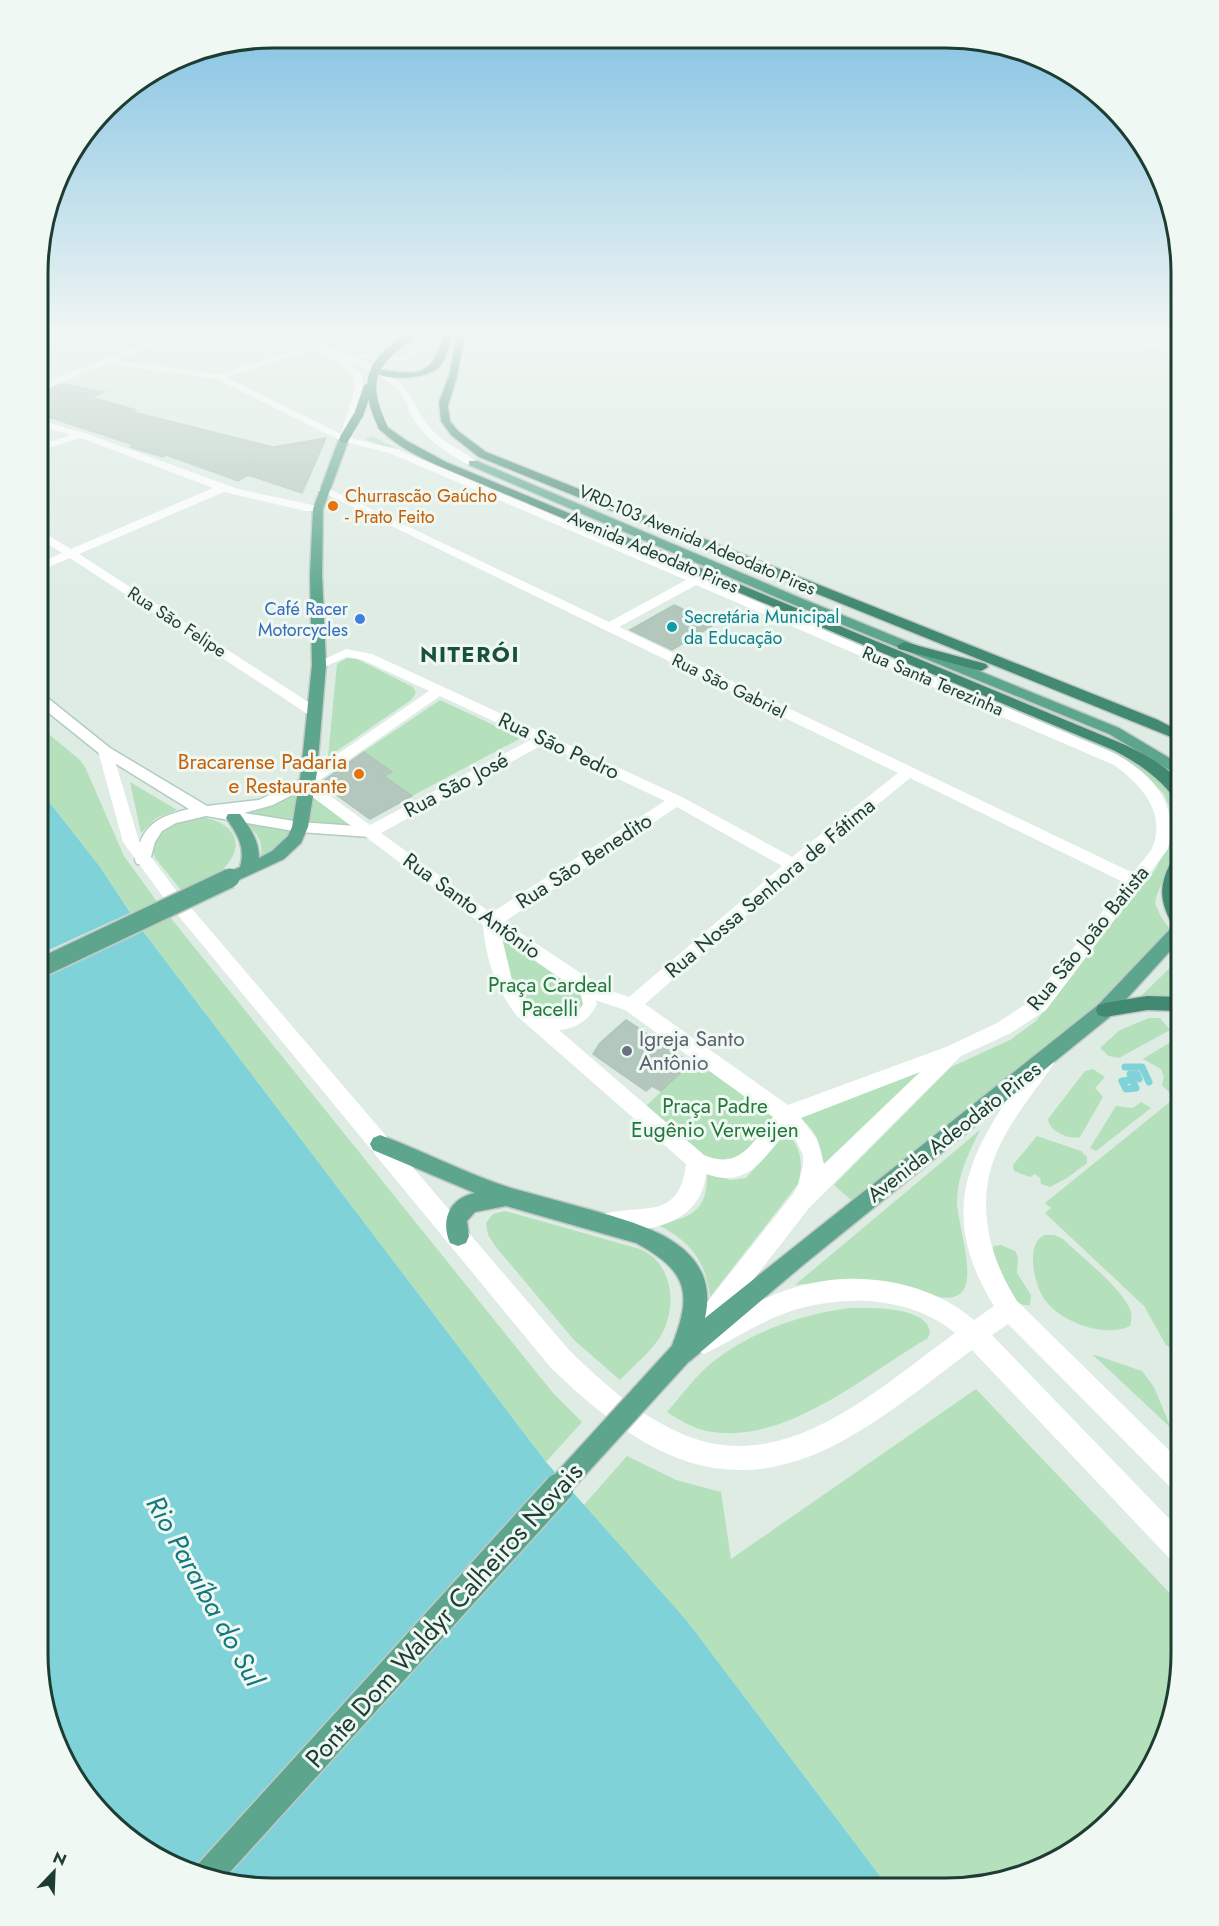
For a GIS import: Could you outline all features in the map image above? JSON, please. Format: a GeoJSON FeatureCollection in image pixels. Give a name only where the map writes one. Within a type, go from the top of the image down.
{"type":"FeatureCollection","features":[{"type":"Feature","properties":{"kind":"highway"},"geometry":{"type":"LineString","coordinates":[[344,438],[352,425]]}},
{"type":"Feature","properties":{"kind":"highway","name":"Avenida Adeodato Pires"},"geometry":{"type":"LineString","coordinates":[[382,425],[390,435],[409,446],[480,480],[1073,727],[1126,752],[1158,772],[1171,786]]}},
{"type":"Feature","properties":{"kind":"highway"},"geometry":{"type":"LineString","coordinates":[[444,425],[444,435],[473,463]]}},
{"type":"Feature","properties":{"kind":"highway"},"geometry":{"type":"LineString","coordinates":[[450,425],[457,437],[474,450],[501,463],[1171,732]]}},
{"type":"Feature","properties":{"kind":"highway"},"geometry":{"type":"LineString","coordinates":[[904,646],[1064,689]]}},
{"type":"Feature","properties":{"kind":"highway","name":"Avenida Adeodato Pires"},"geometry":{"type":"LineString","coordinates":[[1171,879],[1167,895],[1171,904]]}},
{"type":"Feature","properties":{"kind":"highway"},"geometry":{"type":"LineString","coordinates":[[1105,1010],[1147,1003],[1171,1004]]}},
{"type":"Feature","properties":{"kind":"main road"},"geometry":{"type":"LineString","coordinates":[[48,964],[238,875],[284,850],[295,838],[300,827],[307,783],[319,665],[316,575],[318,509],[323,490],[344,438]]}},
{"type":"Feature","properties":{"kind":"main road","name":"VRD-103 Avenida Adeodato Pires"},"geometry":{"type":"LineString","coordinates":[[473,463],[904,646],[1114,731],[1159,755],[1171,764]]}},
{"type":"Feature","properties":{"kind":"main road"},"geometry":{"type":"LineString","coordinates":[[234,818],[250,845],[251,859],[238,875]]}},
{"type":"Feature","properties":{"kind":"main road","name":"Avenida Adeodato Pires"},"geometry":{"type":"LineString","coordinates":[[681,1353],[804,1250],[1105,1010],[1171,938]]}},
{"type":"Feature","properties":{"kind":"main road"},"geometry":{"type":"LineString","coordinates":[[380,1144],[506,1196],[604,1223],[653,1239],[667,1247],[686,1266],[693,1282],[696,1315],[681,1353]]}},
{"type":"Feature","properties":{"kind":"main road"},"geometry":{"type":"LineString","coordinates":[[458,1236],[456,1220],[469,1203],[506,1196]]}},
{"type":"Feature","properties":{"kind":"main road","name":"Ponte Dom Waldyr Calheiros Novais"},"geometry":{"type":"LineString","coordinates":[[213,1870],[681,1353]]}},
{"type":"Feature","properties":{"kind":"street","name":"Rua Santa Terezinha"},"geometry":{"type":"LineString","coordinates":[[317,425],[344,438],[393,451],[1107,754],[1132,770],[1151,788]]}},
{"type":"Feature","properties":{"kind":"street","name":"VRD-103 Avenida Adeodato Pires"},"geometry":{"type":"LineString","coordinates":[[423,425],[441,445],[473,463]]}},
{"type":"Feature","properties":{"kind":"street"},"geometry":{"type":"LineString","coordinates":[[48,426],[82,435],[223,488],[276,503],[318,509]]}},
{"type":"Feature","properties":{"kind":"street"},"geometry":{"type":"LineString","coordinates":[[48,445],[82,435]]}},
{"type":"Feature","properties":{"kind":"street"},"geometry":{"type":"LineString","coordinates":[[48,564],[223,488]]}},
{"type":"Feature","properties":{"kind":"street","name":"Rua São Gabriel"},"geometry":{"type":"LineString","coordinates":[[323,490],[1136,881]]}},
{"type":"Feature","properties":{"kind":"street","name":"Rua São Felipe"},"geometry":{"type":"LineString","coordinates":[[48,539],[314,712]]}},
{"type":"Feature","properties":{"kind":"street"},"geometry":{"type":"LineString","coordinates":[[608,628],[696,580]]}},
{"type":"Feature","properties":{"kind":"street","name":"Rua São Pedro"},"geometry":{"type":"LineString","coordinates":[[319,665],[338,655],[355,653],[677,800],[794,865]]}},
{"type":"Feature","properties":{"kind":"street"},"geometry":{"type":"LineString","coordinates":[[143,860],[144,843],[158,826],[176,817],[204,811],[262,804],[307,783],[438,691]]}},
{"type":"Feature","properties":{"kind":"street"},"geometry":{"type":"LineString","coordinates":[[48,705],[105,751],[204,811],[234,818],[300,827],[370,832]]}},
{"type":"Feature","properties":{"kind":"street","name":"Rua São José"},"geometry":{"type":"LineString","coordinates":[[370,832],[542,739]]}},
{"type":"Feature","properties":{"kind":"street"},"geometry":{"type":"LineString","coordinates":[[105,751],[131,842],[143,860],[560,1359],[597,1394],[625,1415],[663,1437],[715,1457],[744,1459],[798,1448],[827,1436],[866,1414],[1009,1309]]}},
{"type":"Feature","properties":{"kind":"street","name":"Rua Nossa Senhora de Fátima"},"geometry":{"type":"LineString","coordinates":[[632,1005],[794,865],[908,772]]}},
{"type":"Feature","properties":{"kind":"street","name":"Rua Santo Antônio"},"geometry":{"type":"LineString","coordinates":[[307,783],[491,922],[586,987],[612,1000],[632,1005],[786,1115],[802,1131],[815,1158],[814,1174],[801,1201],[681,1353]]}},
{"type":"Feature","properties":{"kind":"street","name":"Rua São João Batista"},"geometry":{"type":"LineString","coordinates":[[786,1115],[954,1051],[1004,1028],[1039,1005],[1160,849],[1164,840],[1159,804],[1151,788]]}},
{"type":"Feature","properties":{"kind":"street","name":"Rua São Benedito"},"geometry":{"type":"LineString","coordinates":[[491,922],[677,800]]}},
{"type":"Feature","properties":{"kind":"street"},"geometry":{"type":"LineString","coordinates":[[491,922],[494,953],[502,982],[524,1011],[697,1161],[719,1169],[741,1167],[758,1153],[786,1115]]}},
{"type":"Feature","properties":{"kind":"street","name":"Rua São João Batista"},"geometry":{"type":"LineString","coordinates":[[801,1201],[954,1051]]}},
{"type":"Feature","properties":{"kind":"street"},"geometry":{"type":"LineString","coordinates":[[1046,1059],[994,1137],[979,1170],[975,1192],[975,1219],[986,1270],[1009,1309],[1171,1470]]}},
{"type":"Feature","properties":{"kind":"street"},"geometry":{"type":"LineString","coordinates":[[604,1223],[646,1219],[671,1212],[681,1206],[694,1189],[697,1161]]}},
{"type":"Feature","properties":{"kind":"street"},"geometry":{"type":"LineString","coordinates":[[681,1353],[793,1299],[837,1291],[870,1292],[910,1298],[944,1312],[973,1334],[1171,1540]]}},
{"type":"Feature","properties":{"kind":"lane"},"geometry":{"type":"LineString","coordinates":[[539,1023],[564,1025],[582,1016],[590,1004],[586,987]]}},
{"type":"Feature","properties":{"kind":"green space"},"geometry":{"type":"Polygon","coordinates":[[[372,436],[422,461],[1108,747],[1141,766],[1168,788],[1171,793],[1171,811],[1164,794],[1137,768],[365,439],[372,436]]]}},
{"type":"Feature","properties":{"kind":"green space"},"geometry":{"type":"Polygon","coordinates":[[[347,658],[357,659],[413,687],[416,693],[411,700],[328,757],[337,664],[347,658]]]}},
{"type":"Feature","properties":{"kind":"green space"},"geometry":{"type":"Polygon","coordinates":[[[440,700],[521,738],[412,796],[384,776],[391,772],[363,752],[440,700]]]}},
{"type":"Feature","properties":{"kind":"green space"},"geometry":{"type":"Polygon","coordinates":[[[48,733],[80,760],[85,767],[124,856],[158,903],[132,914],[100,867],[48,801],[48,733]]]}},
{"type":"Feature","properties":{"kind":"green space"},"geometry":{"type":"Polygon","coordinates":[[[130,782],[177,810],[156,818],[141,833],[130,782]]]}},
{"type":"Feature","properties":{"kind":"green space"},"geometry":{"type":"Polygon","coordinates":[[[298,793],[292,821],[230,813],[270,806],[298,793]]]}},
{"type":"Feature","properties":{"kind":"green space"},"geometry":{"type":"Polygon","coordinates":[[[313,797],[354,826],[309,822],[313,797]]]}},
{"type":"Feature","properties":{"kind":"green space"},"geometry":{"type":"Polygon","coordinates":[[[194,817],[217,821],[225,826],[232,832],[235,849],[231,859],[219,873],[181,890],[155,858],[152,848],[169,828],[194,817]]]}},
{"type":"Feature","properties":{"kind":"green space"},"geometry":{"type":"Polygon","coordinates":[[[1171,823],[1171,865],[1155,903],[1161,917],[1171,930],[1171,935],[1088,1019],[1028,1068],[851,1200],[834,1185],[951,1067],[1010,1040],[1036,1021],[1119,912],[1155,870],[1169,843],[1171,823]]]}},
{"type":"Feature","properties":{"kind":"green space"},"geometry":{"type":"Polygon","coordinates":[[[247,824],[293,830],[285,842],[259,862],[260,841],[247,824]]]}},
{"type":"Feature","properties":{"kind":"green space"},"geometry":{"type":"Polygon","coordinates":[[[170,917],[553,1393],[582,1422],[546,1462],[142,930],[170,917]]]}},
{"type":"Feature","properties":{"kind":"green space","name":"Praça Cardeal Pacelli"},"geometry":{"type":"Polygon","coordinates":[[[498,932],[584,991],[585,1004],[575,1018],[544,1020],[508,982],[498,932]]]}},
{"type":"Feature","properties":{"kind":"green space"},"geometry":{"type":"Polygon","coordinates":[[[1171,967],[1171,995],[1138,999],[1171,967]]]}},
{"type":"Feature","properties":{"kind":"green space"},"geometry":{"type":"Polygon","coordinates":[[[1149,1018],[1160,1018],[1170,1030],[1119,1058],[1109,1056],[1100,1048],[1120,1030],[1149,1018]]]}},
{"type":"Feature","properties":{"kind":"green space"},"geometry":{"type":"Polygon","coordinates":[[[1171,1043],[1171,1092],[1162,1085],[1164,1077],[1161,1069],[1143,1059],[1171,1043]]]}},
{"type":"Feature","properties":{"kind":"green space","name":"Praça Padre Eugênio Verweijen"},"geometry":{"type":"Polygon","coordinates":[[[698,1056],[777,1115],[746,1159],[718,1166],[643,1109],[698,1056]]]}},
{"type":"Feature","properties":{"kind":"green space"},"geometry":{"type":"Polygon","coordinates":[[[929,1068],[824,1173],[822,1156],[815,1135],[799,1117],[929,1068]]]}},
{"type":"Feature","properties":{"kind":"green space"},"geometry":{"type":"Polygon","coordinates":[[[1093,1069],[1105,1077],[1095,1088],[1103,1097],[1080,1137],[1060,1134],[1052,1127],[1048,1119],[1085,1071],[1093,1069]]]}},
{"type":"Feature","properties":{"kind":"green space"},"geometry":{"type":"Polygon","coordinates":[[[1171,1101],[1171,1348],[1166,1345],[1144,1306],[1045,1213],[1051,1208],[1045,1203],[1171,1101]]]}},
{"type":"Feature","properties":{"kind":"green space"},"geometry":{"type":"Polygon","coordinates":[[[1141,1102],[1151,1108],[1096,1151],[1090,1148],[1116,1106],[1133,1108],[1141,1102]]]}},
{"type":"Feature","properties":{"kind":"green space"},"geometry":{"type":"Polygon","coordinates":[[[980,1130],[959,1181],[957,1199],[967,1278],[964,1288],[958,1295],[937,1297],[900,1285],[862,1281],[795,1285],[980,1130]]]}},
{"type":"Feature","properties":{"kind":"green space"},"geometry":{"type":"Polygon","coordinates":[[[787,1132],[800,1156],[801,1170],[798,1184],[710,1297],[705,1273],[694,1254],[679,1238],[658,1225],[680,1219],[696,1210],[705,1196],[707,1173],[731,1180],[746,1178],[787,1132]]]}},
{"type":"Feature","properties":{"kind":"green space"},"geometry":{"type":"Polygon","coordinates":[[[1037,1136],[1081,1151],[1087,1157],[1087,1163],[1050,1187],[1041,1184],[1040,1178],[1035,1174],[1030,1177],[1014,1171],[1013,1165],[1037,1136]]]}},
{"type":"Feature","properties":{"kind":"green space"},"geometry":{"type":"Polygon","coordinates":[[[505,1211],[640,1249],[659,1263],[665,1273],[670,1295],[668,1319],[655,1344],[620,1380],[574,1340],[496,1247],[488,1235],[486,1223],[493,1214],[505,1211]]]}},
{"type":"Feature","properties":{"kind":"green space"},"geometry":{"type":"Polygon","coordinates":[[[1045,1235],[1054,1235],[1063,1239],[1111,1283],[1127,1303],[1131,1312],[1130,1326],[1120,1329],[1095,1329],[1070,1320],[1050,1306],[1040,1291],[1033,1263],[1035,1246],[1045,1235]]]}},
{"type":"Feature","properties":{"kind":"green space"},"geometry":{"type":"Polygon","coordinates":[[[1001,1245],[1015,1251],[1018,1257],[1017,1273],[1031,1295],[1030,1305],[1022,1305],[1015,1301],[1004,1286],[990,1252],[994,1246],[1001,1245]]]}},
{"type":"Feature","properties":{"kind":"green space"},"geometry":{"type":"Polygon","coordinates":[[[850,1308],[897,1310],[909,1313],[919,1317],[927,1324],[930,1332],[928,1338],[819,1406],[790,1420],[760,1430],[729,1433],[699,1429],[667,1412],[707,1367],[729,1350],[761,1333],[796,1319],[850,1308]]]}},
{"type":"Feature","properties":{"kind":"green space"},"geometry":{"type":"Polygon","coordinates":[[[1092,1354],[1142,1371],[1154,1387],[1171,1428],[1092,1354]]]}},
{"type":"Feature","properties":{"kind":"green space"},"geometry":{"type":"Polygon","coordinates":[[[976,1389],[1171,1594],[1171,1668],[1167,1697],[1148,1753],[1125,1790],[1105,1812],[1083,1832],[1046,1855],[1019,1866],[976,1876],[881,1878],[687,1621],[583,1506],[627,1456],[676,1480],[721,1492],[731,1559],[976,1389]]]}},
{"type":"Feature","properties":{"kind":"water","name":"Rio Paraíba do Sul"},"geometry":{"type":"Polygon","coordinates":[[[48,801],[100,867],[142,930],[546,1462],[687,1621],[881,1878],[258,1878],[214,1870],[173,1855],[136,1832],[94,1790],[71,1753],[60,1726],[52,1697],[48,1668],[48,801]]]}},
{"type":"Feature","properties":{"kind":"pier"},"geometry":{"type":"Polygon","coordinates":[[[134,911],[146,930],[48,976],[48,950],[134,911]]]}},
{"type":"Feature","properties":{"kind":"building"},"geometry":{"type":"Polygon","coordinates":[[[72,425],[185,425],[273,447],[326,438],[302,493],[248,475],[238,481],[166,455],[163,457],[130,447],[134,445],[72,425]]]}},
{"type":"Feature","properties":{"kind":"building","name":"Secretária Municipal da Educação"},"geometry":{"type":"Polygon","coordinates":[[[674,605],[715,624],[672,650],[630,630],[674,605]]]}},
{"type":"Feature","properties":{"kind":"building"},"geometry":{"type":"Polygon","coordinates":[[[364,752],[392,772],[384,776],[412,796],[370,819],[320,783],[364,752]]]}},
{"type":"Feature","properties":{"kind":"building"},"geometry":{"type":"Polygon","coordinates":[[[626,1020],[691,1063],[661,1091],[652,1086],[646,1091],[593,1054],[600,1043],[626,1020]]]}},
{"type":"Feature","properties":{"kind":"waterway"},"geometry":{"type":"LineString","coordinates":[[1125,1067],[1142,1067],[1149,1082]]}},
{"type":"Feature","properties":{"kind":"waterway"},"geometry":{"type":"LineString","coordinates":[[1130,1074],[1137,1074],[1139,1079]]}},
{"type":"Feature","properties":{"kind":"waterway"},"geometry":{"type":"LineString","coordinates":[[1132,1080],[1136,1088],[1126,1089],[1122,1081],[1132,1080]]}},
{"type":"Feature","properties":{"kind":"place","name":"Churrascão Gaúcho - Prato Feito"},"geometry":{"type":"Point","coordinates":[333,506]}},
{"type":"Feature","properties":{"kind":"place","name":"Café Racer Motorcycles"},"geometry":{"type":"Point","coordinates":[360,619]}},
{"type":"Feature","properties":{"kind":"place","name":"Secretária Municipal da Educação"},"geometry":{"type":"Point","coordinates":[672,627]}},
{"type":"Feature","properties":{"kind":"place","name":"Bracarense Padaria e Restaurante"},"geometry":{"type":"Point","coordinates":[359,774]}},
{"type":"Feature","properties":{"kind":"place","name":"Igreja Santo Antônio"},"geometry":{"type":"Point","coordinates":[627,1051]}},
{"type":"Feature","properties":{"kind":"district","name":"NITERÓI"},"geometry":{"type":"Point","coordinates":[470,654]}}]}
